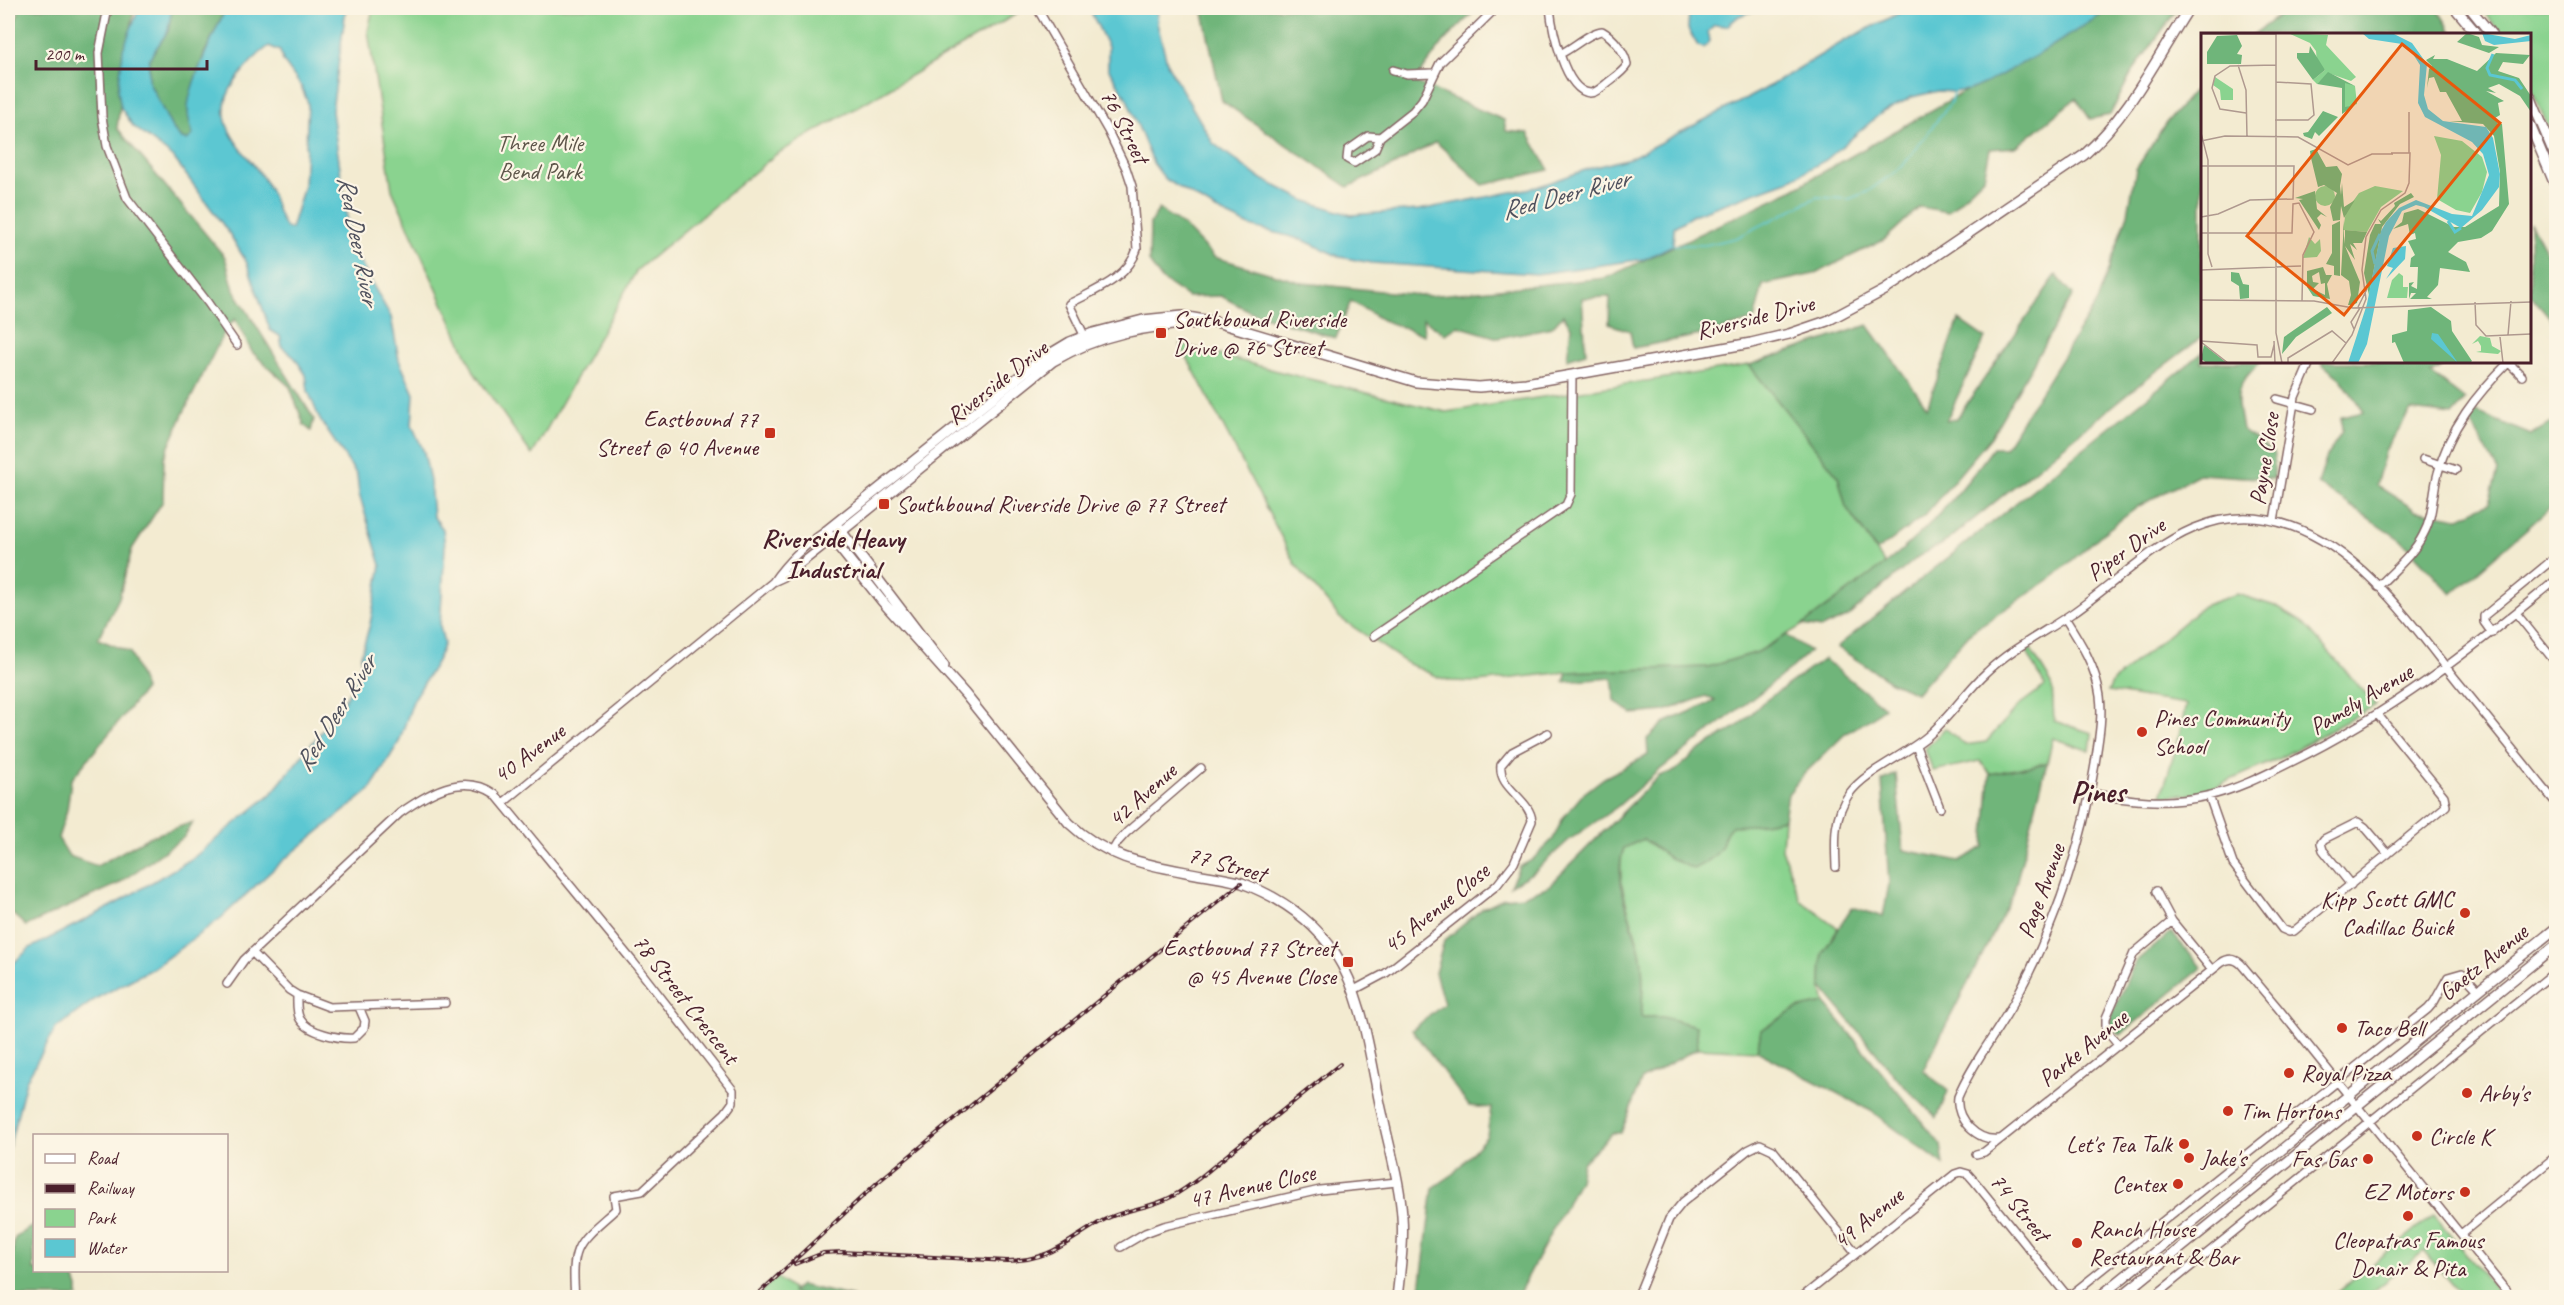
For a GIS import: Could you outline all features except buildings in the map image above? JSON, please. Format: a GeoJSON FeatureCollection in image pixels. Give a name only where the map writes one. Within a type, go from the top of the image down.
{"type":"FeatureCollection","features":[{"type":"Feature","properties":{"kind":"main road","name":"Riverside Drive"},"geometry":{"type":"LineString","coordinates":[[839,528],[1042,368],[1086,340],[1140,327],[1216,322],[1416,382],[1479,387],[1526,383],[1789,334],[1827,321],[1877,295],[2063,170],[2104,137],[2130,105],[2189,8]]}},
{"type":"Feature","properties":{"kind":"main road"},"geometry":{"type":"LineString","coordinates":[[2455,8],[2476,33]]}},
{"type":"Feature","properties":{"kind":"main road"},"geometry":{"type":"LineString","coordinates":[[2470,8],[2491,33]]}},
{"type":"Feature","properties":{"kind":"main road"},"geometry":{"type":"LineString","coordinates":[[2531,101],[2556,158]]}},
{"type":"Feature","properties":{"kind":"main road"},"geometry":{"type":"LineString","coordinates":[[2531,130],[2556,188]]}},
{"type":"Feature","properties":{"kind":"main road","name":"40 Avenue"},"geometry":{"type":"LineString","coordinates":[[829,535],[839,528]]}},
{"type":"Feature","properties":{"kind":"main road","name":"77 Street"},"geometry":{"type":"LineString","coordinates":[[839,528],[936,653],[956,683]]}},
{"type":"Feature","properties":{"kind":"main road","name":"77 Street"},"geometry":{"type":"LineString","coordinates":[[829,535],[911,635],[956,683],[1069,823],[1084,837],[1111,853],[1137,862],[1232,880],[1278,899],[1304,918],[1323,937],[1341,963],[1354,990],[1397,1182],[1402,1215],[1403,1248],[1397,1298]]}},
{"type":"Feature","properties":{"kind":"main road","name":"Gaetz Avenue"},"geometry":{"type":"LineString","coordinates":[[2098,1298],[2556,928]]}},
{"type":"Feature","properties":{"kind":"main road","name":"Gaetz Avenue"},"geometry":{"type":"LineString","coordinates":[[2119,1298],[2556,945]]}},
{"type":"Feature","properties":{"kind":"street"},"geometry":{"type":"LineString","coordinates":[[108,8],[99,53],[102,117],[111,156],[127,198],[208,303],[237,345]]}},
{"type":"Feature","properties":{"kind":"street","name":"76 Street"},"geometry":{"type":"LineString","coordinates":[[1037,8],[1113,139],[1132,186],[1137,249],[1134,259],[1123,273],[1069,304],[1086,340]]}},
{"type":"Feature","properties":{"kind":"street"},"geometry":{"type":"LineString","coordinates":[[1380,137],[1366,137],[1348,150],[1347,159],[1352,163],[1356,162],[1376,148],[1380,137],[1419,105],[1443,59],[1496,8]]}},
{"type":"Feature","properties":{"kind":"street"},"geometry":{"type":"LineString","coordinates":[[1550,8],[1560,54],[1575,82],[1589,93],[1597,91],[1627,65],[1625,56],[1609,35],[1602,31],[1594,33],[1575,47],[1560,54]]}},
{"type":"Feature","properties":{"kind":"street"},"geometry":{"type":"LineString","coordinates":[[1393,69],[1402,74],[1434,73]]}},
{"type":"Feature","properties":{"kind":"street","name":"Payne Close"},"geometry":{"type":"LineString","coordinates":[[2274,521],[2293,404],[2310,363]]}},
{"type":"Feature","properties":{"kind":"street"},"geometry":{"type":"LineString","coordinates":[[2378,587],[2413,550],[2424,534],[2430,518],[2440,464],[2450,439],[2468,407],[2508,363]]}},
{"type":"Feature","properties":{"kind":"street"},"geometry":{"type":"LineString","coordinates":[[2510,363],[2522,376]]}},
{"type":"Feature","properties":{"kind":"street"},"geometry":{"type":"LineString","coordinates":[[1374,636],[1566,506],[1570,499],[1572,375]]}},
{"type":"Feature","properties":{"kind":"street","name":"Payne Close"},"geometry":{"type":"LineString","coordinates":[[2277,399],[2313,409]]}},
{"type":"Feature","properties":{"kind":"street"},"geometry":{"type":"LineString","coordinates":[[2423,459],[2456,470]]}},
{"type":"Feature","properties":{"kind":"street","name":"Piper Drive"},"geometry":{"type":"LineString","coordinates":[[1836,867],[1835,830],[1839,812],[1847,796],[1863,780],[1916,746],[1947,717],[1990,669],[2065,618],[2157,547],[2184,531],[2227,518],[2274,521],[2304,531],[2329,545],[2378,587],[2556,803]]}},
{"type":"Feature","properties":{"kind":"street","name":"40 Avenue"},"geometry":{"type":"LineString","coordinates":[[227,984],[252,952],[378,831],[417,802],[457,784],[473,784],[488,789],[503,803],[773,582],[801,552],[829,535]]}},
{"type":"Feature","properties":{"kind":"street"},"geometry":{"type":"LineString","coordinates":[[2492,633],[2484,622],[2484,616],[2556,557]]}},
{"type":"Feature","properties":{"kind":"street","name":"Pamely Avenue"},"geometry":{"type":"LineString","coordinates":[[2091,793],[2149,802],[2170,802],[2209,796],[2280,767],[2378,715],[2447,668],[2556,580]]}},
{"type":"Feature","properties":{"kind":"street"},"geometry":{"type":"LineString","coordinates":[[2516,613],[2556,663]]}},
{"type":"Feature","properties":{"kind":"street","name":"Page Avenue"},"geometry":{"type":"LineString","coordinates":[[2000,1139],[1989,1139],[1967,1125],[1959,1112],[1958,1097],[2010,1010],[2038,956],[2068,881],[2091,793],[2100,728],[2100,696],[2090,660],[2065,618]]}},
{"type":"Feature","properties":{"kind":"street"},"geometry":{"type":"LineString","coordinates":[[2209,796],[2233,864],[2284,931],[2294,931],[2442,810],[2446,804],[2444,796],[2378,715]]}},
{"type":"Feature","properties":{"kind":"street","name":"45 Avenue Close"},"geometry":{"type":"LineString","coordinates":[[1354,990],[1370,983],[1399,963],[1497,885],[1509,872],[1531,827],[1532,814],[1502,777],[1501,765],[1512,752],[1548,733]]}},
{"type":"Feature","properties":{"kind":"street"},"geometry":{"type":"LineString","coordinates":[[1916,746],[1940,808]]}},
{"type":"Feature","properties":{"kind":"street","name":"42 Avenue"},"geometry":{"type":"LineString","coordinates":[[1111,853],[1127,832],[1202,768]]}},
{"type":"Feature","properties":{"kind":"street","name":"78 Street Crescent"},"geometry":{"type":"LineString","coordinates":[[503,803],[634,963],[733,1090],[733,1102],[725,1113],[663,1173],[642,1191],[614,1196],[616,1209],[583,1239],[578,1248],[573,1266],[575,1298]]}},
{"type":"Feature","properties":{"kind":"street"},"geometry":{"type":"LineString","coordinates":[[2351,885],[2323,850],[2321,843],[2324,839],[2358,822],[2388,854]]}},
{"type":"Feature","properties":{"kind":"street"},"geometry":{"type":"LineString","coordinates":[[2156,891],[2172,921],[2212,970],[2228,959],[2241,964],[2512,1298]]}},
{"type":"Feature","properties":{"kind":"street"},"geometry":{"type":"LineString","coordinates":[[2118,1045],[2105,1027],[2106,1017],[2134,953],[2172,921]]}},
{"type":"Feature","properties":{"kind":"street"},"geometry":{"type":"LineString","coordinates":[[252,952],[281,983],[297,995],[329,1006],[445,1003]]}},
{"type":"Feature","properties":{"kind":"street","name":"Parke Avenue"},"geometry":{"type":"LineString","coordinates":[[1976,1154],[1984,1152],[2212,970]]}},
{"type":"Feature","properties":{"kind":"street"},"geometry":{"type":"LineString","coordinates":[[2152,1298],[2556,971]]}},
{"type":"Feature","properties":{"kind":"street"},"geometry":{"type":"LineString","coordinates":[[2068,1297],[2431,1006],[2448,977],[2462,973],[2479,991]]}},
{"type":"Feature","properties":{"kind":"street"},"geometry":{"type":"LineString","coordinates":[[297,995],[299,1018],[305,1025],[345,1039],[354,1038],[364,1028],[365,1021],[359,1007]]}},
{"type":"Feature","properties":{"kind":"street"},"geometry":{"type":"LineString","coordinates":[[1637,1298],[1663,1230],[1674,1212],[1748,1150],[1760,1144],[1773,1150],[1856,1253]]}},
{"type":"Feature","properties":{"kind":"street"},"geometry":{"type":"LineString","coordinates":[[2461,1234],[2556,1156]]}},
{"type":"Feature","properties":{"kind":"street","name":"74 Street"},"geometry":{"type":"LineString","coordinates":[[1961,1172],[1968,1174],[1975,1182],[2068,1297]]}},
{"type":"Feature","properties":{"kind":"street","name":"49 Avenue"},"geometry":{"type":"LineString","coordinates":[[1801,1298],[1961,1172]]}},
{"type":"Feature","properties":{"kind":"street","name":"47 Avenue Close"},"geometry":{"type":"LineString","coordinates":[[1121,1246],[1152,1230],[1186,1221],[1320,1190],[1397,1182]]}},
{"type":"Feature","properties":{"kind":"green space"},"geometry":{"type":"Polygon","coordinates":[[[14,8],[134,8],[117,128],[225,257],[234,290],[314,419],[311,431],[304,425],[290,387],[252,352],[235,319],[226,329],[184,412],[164,458],[163,501],[132,549],[119,598],[98,639],[130,652],[145,689],[71,780],[67,810],[58,838],[69,856],[97,866],[149,837],[193,822],[184,837],[118,884],[26,926],[8,910],[8,34],[19,13],[14,8]]]}},
{"type":"Feature","properties":{"kind":"green space"},"geometry":{"type":"Polygon","coordinates":[[[172,8],[226,8],[204,54],[188,110],[193,135],[187,140],[181,139],[171,126],[149,82],[149,59],[168,31],[172,8]]]}},
{"type":"Feature","properties":{"kind":"green space","name":"Three Mile Bend Park"},"geometry":{"type":"Polygon","coordinates":[[[373,8],[1017,8],[1018,13],[775,155],[637,270],[532,455],[475,374],[392,190],[368,31],[373,8]]]}},
{"type":"Feature","properties":{"kind":"green space"},"geometry":{"type":"Polygon","coordinates":[[[1202,8],[1478,8],[1445,40],[1414,82],[1504,120],[1506,131],[1528,133],[1549,170],[1483,185],[1436,142],[1348,187],[1222,101],[1202,8]]]}},
{"type":"Feature","properties":{"kind":"green space"},"geometry":{"type":"Polygon","coordinates":[[[2111,8],[2178,8],[2131,74],[2110,115],[2090,119],[2076,98],[2016,147],[1990,149],[1984,177],[1948,212],[1920,207],[1884,240],[1814,274],[1763,285],[1754,320],[1706,334],[1633,348],[1630,331],[1609,324],[1610,297],[1582,298],[1586,353],[1567,359],[1571,327],[1563,315],[1552,327],[1498,338],[1458,326],[1445,334],[1423,319],[1424,335],[1382,320],[1351,301],[1336,338],[1251,312],[1221,296],[1188,297],[1161,279],[1149,262],[1150,223],[1159,209],[1185,227],[1214,257],[1303,283],[1429,296],[1606,278],[1790,191],[2111,8]]]}},
{"type":"Feature","properties":{"kind":"green space"},"geometry":{"type":"Polygon","coordinates":[[[2292,8],[2437,8],[2452,33],[2255,33],[2292,8]]]}},
{"type":"Feature","properties":{"kind":"green space"},"geometry":{"type":"Polygon","coordinates":[[[2481,8],[2556,8],[2556,145],[2531,87],[2531,33],[2501,33],[2481,8]]]}},
{"type":"Feature","properties":{"kind":"green space"},"geometry":{"type":"Polygon","coordinates":[[[2201,82],[2201,338],[2146,379],[1947,541],[1919,556],[1847,617],[1821,628],[1803,625],[1900,552],[1943,510],[1993,448],[2005,448],[2097,302],[2128,214],[2136,169],[2166,123],[2201,82]]]}},
{"type":"Feature","properties":{"kind":"green space"},"geometry":{"type":"Polygon","coordinates":[[[2531,224],[2556,270],[2556,325],[2531,295],[2531,224]]]}},
{"type":"Feature","properties":{"kind":"green space"},"geometry":{"type":"Polygon","coordinates":[[[2056,275],[2073,294],[1991,437],[1924,516],[1877,551],[1846,507],[1838,476],[1749,365],[1868,325],[1927,407],[1959,320],[1985,338],[1946,421],[1957,418],[2056,275]]]}},
{"type":"Feature","properties":{"kind":"green space"},"geometry":{"type":"Polygon","coordinates":[[[1180,344],[1281,372],[1446,412],[1749,365],[1838,476],[1846,507],[1885,564],[1803,625],[1758,652],[1708,667],[1567,672],[1478,682],[1451,681],[1438,677],[1407,663],[1340,618],[1296,565],[1180,344]]]}},
{"type":"Feature","properties":{"kind":"green space"},"geometry":{"type":"Polygon","coordinates":[[[2201,354],[2201,363],[2260,363],[2241,385],[2238,407],[2242,429],[2274,453],[2274,479],[2199,474],[2139,506],[2102,534],[2053,577],[1971,632],[1916,693],[1891,682],[1837,647],[2201,354]]]}},
{"type":"Feature","properties":{"kind":"green space"},"geometry":{"type":"Polygon","coordinates":[[[2448,363],[2431,373],[2465,400],[2452,415],[2411,410],[2386,449],[2376,485],[2415,510],[2458,518],[2489,503],[2498,471],[2469,419],[2477,412],[2531,435],[2556,420],[2556,503],[2452,594],[2401,540],[2318,484],[2327,456],[2342,431],[2341,417],[2364,412],[2341,379],[2322,364],[2448,363]]]}},
{"type":"Feature","properties":{"kind":"green space"},"geometry":{"type":"Polygon","coordinates":[[[2237,594],[2275,606],[2302,622],[2376,705],[2278,759],[2199,794],[2161,796],[2177,745],[2186,704],[2108,692],[2113,681],[2203,606],[2237,594]]]}},
{"type":"Feature","properties":{"kind":"green space"},"geometry":{"type":"Polygon","coordinates":[[[1786,635],[1810,651],[1792,668],[1657,772],[1617,807],[1569,840],[1534,872],[1510,886],[1519,867],[1532,860],[1553,839],[1563,818],[1583,794],[1604,778],[1648,755],[1647,739],[1664,723],[1715,701],[1706,696],[1665,711],[1632,714],[1615,701],[1612,678],[1564,682],[1567,672],[1708,667],[1758,652],[1786,635]]]}},
{"type":"Feature","properties":{"kind":"green space"},"geometry":{"type":"Polygon","coordinates":[[[2030,648],[2052,684],[2054,721],[2092,733],[2090,751],[2053,738],[2047,763],[1990,774],[1980,761],[1933,771],[1925,749],[1945,728],[1965,745],[1986,742],[2019,705],[2045,686],[2026,650],[2030,648]]]}},
{"type":"Feature","properties":{"kind":"green space"},"geometry":{"type":"Polygon","coordinates":[[[1824,659],[1884,707],[1872,718],[1846,733],[1804,774],[1788,794],[1784,819],[1732,826],[1715,855],[1693,869],[1668,857],[1643,839],[1624,848],[1620,874],[1625,903],[1641,957],[1643,987],[1641,1017],[1663,1017],[1696,1026],[1698,1048],[1642,1079],[1621,1133],[1612,1133],[1582,1163],[1579,1180],[1517,1297],[1419,1297],[1433,1188],[1452,1175],[1487,1136],[1491,1108],[1469,1106],[1412,1030],[1444,1004],[1435,973],[1444,941],[1483,908],[1504,898],[1523,896],[1549,886],[1659,776],[1675,771],[1698,751],[1741,724],[1762,703],[1824,659]]]}},
{"type":"Feature","properties":{"kind":"green space"},"geometry":{"type":"Polygon","coordinates":[[[2047,763],[2013,895],[1923,1070],[1948,1091],[1937,1118],[1900,1082],[1821,986],[1822,954],[1852,907],[1883,917],[1889,884],[1882,781],[1896,774],[1903,850],[1960,861],[1984,847],[1990,774],[2047,763]]]}},
{"type":"Feature","properties":{"kind":"green space"},"geometry":{"type":"Polygon","coordinates":[[[1784,819],[1782,849],[1800,900],[1838,928],[1822,954],[1821,986],[1825,1003],[1796,1009],[1761,1030],[1757,1051],[1698,1048],[1696,1026],[1663,1017],[1641,1017],[1642,965],[1623,888],[1621,861],[1624,848],[1643,839],[1668,857],[1724,834],[1732,825],[1752,825],[1784,819]]]}},
{"type":"Feature","properties":{"kind":"green space"},"geometry":{"type":"Polygon","coordinates":[[[2171,932],[2202,968],[2120,1035],[2108,1024],[2135,962],[2171,932]]]}},
{"type":"Feature","properties":{"kind":"green space"},"geometry":{"type":"Polygon","coordinates":[[[1825,1003],[1941,1145],[1944,1165],[1871,1111],[1757,1051],[1761,1030],[1796,1009],[1825,1003]]]}},
{"type":"Feature","properties":{"kind":"green space"},"geometry":{"type":"Polygon","coordinates":[[[2434,1215],[2502,1297],[2462,1297],[2424,1251],[2366,1297],[2331,1297],[2434,1215]]]}},
{"type":"Feature","properties":{"kind":"green space"},"geometry":{"type":"Polygon","coordinates":[[[33,1226],[33,1272],[72,1272],[78,1288],[78,1297],[9,1297],[8,1279],[15,1238],[33,1226]]]}},
{"type":"Feature","properties":{"kind":"green space"},"geometry":{"type":"Polygon","coordinates":[[[776,1277],[802,1297],[754,1298],[776,1277]]]}},
{"type":"Feature","properties":{"kind":"green space"},"geometry":{"type":"Polygon","coordinates":[[[800,1285],[854,1297],[802,1297],[792,1292],[800,1285]]]}},
{"type":"Feature","properties":{"kind":"water"},"geometry":{"type":"Polygon","coordinates":[[[139,8],[172,8],[168,31],[149,59],[149,82],[171,126],[181,139],[187,140],[193,135],[188,112],[192,89],[202,60],[226,8],[346,8],[332,111],[351,246],[391,317],[399,360],[414,394],[412,425],[424,452],[430,481],[433,516],[443,529],[445,547],[440,626],[444,643],[437,661],[413,701],[399,742],[370,790],[280,863],[221,918],[153,968],[97,998],[56,1028],[26,1081],[8,1152],[8,968],[30,948],[112,906],[193,858],[271,794],[338,711],[361,671],[361,655],[370,624],[381,565],[359,494],[357,475],[320,420],[308,391],[306,375],[295,358],[282,347],[280,336],[270,330],[247,263],[229,233],[173,157],[133,126],[121,108],[118,91],[123,49],[139,8]],[[269,46],[250,62],[227,97],[225,112],[227,125],[233,137],[268,186],[286,228],[291,229],[304,186],[308,103],[301,86],[283,61],[280,51],[269,46]]]}},
{"type":"Feature","properties":{"kind":"water","name":"Red Deer River"},"geometry":{"type":"Polygon","coordinates":[[[1089,8],[1158,8],[1157,23],[1168,66],[1213,143],[1258,177],[1306,201],[1351,215],[1419,210],[1537,187],[1591,168],[1630,158],[1763,90],[1844,41],[1909,8],[2112,8],[2041,53],[1988,82],[1970,90],[1938,91],[1912,97],[1880,114],[1826,160],[1787,181],[1693,215],[1674,227],[1673,245],[1645,259],[1537,274],[1372,263],[1340,257],[1303,240],[1250,226],[1216,210],[1165,179],[1153,163],[1127,99],[1108,68],[1108,47],[1089,8]]]}},
{"type":"Feature","properties":{"kind":"water"},"geometry":{"type":"Polygon","coordinates":[[[1677,8],[1762,8],[1739,16],[1727,26],[1714,25],[1708,32],[1710,41],[1704,48],[1698,46],[1688,29],[1689,12],[1677,8]]]}},
{"type":"Feature","properties":{"kind":"waterway"},"geometry":{"type":"LineString","coordinates":[[1673,245],[1705,245],[1736,238],[1817,197],[1849,199],[1867,192],[1902,167],[1951,102],[1953,92]]}},
{"type":"Feature","properties":{"kind":"railway"},"geometry":{"type":"LineString","coordinates":[[754,1298],[878,1182],[1241,883]]}},
{"type":"Feature","properties":{"kind":"railway"},"geometry":{"type":"LineString","coordinates":[[795,1264],[823,1253],[842,1252],[1007,1261],[1022,1260],[1047,1253],[1110,1217],[1163,1201],[1179,1192],[1340,1064]]}},
{"type":"Feature","properties":{"kind":"place","name":"Southbound Riverside Drive @ 76 Street"},"geometry":{"type":"Point","coordinates":[1161,333]}},
{"type":"Feature","properties":{"kind":"place","name":"Eastbound 77 Street @ 40 Avenue"},"geometry":{"type":"Point","coordinates":[770,433]}},
{"type":"Feature","properties":{"kind":"place","name":"Southbound Riverside Drive @ 77 Street"},"geometry":{"type":"Point","coordinates":[884,504]}},
{"type":"Feature","properties":{"kind":"place","name":"Pines Community School"},"geometry":{"type":"Point","coordinates":[2142,732]}},
{"type":"Feature","properties":{"kind":"place","name":"Kipp Scott GMC Cadillac Buick"},"geometry":{"type":"Point","coordinates":[2465,913]}},
{"type":"Feature","properties":{"kind":"place","name":"Eastbound 77 Street @ 45 Avenue Close"},"geometry":{"type":"Point","coordinates":[1348,962]}},
{"type":"Feature","properties":{"kind":"place","name":"Taco Bell"},"geometry":{"type":"Point","coordinates":[2342,1028]}},
{"type":"Feature","properties":{"kind":"place","name":"Royal Pizza"},"geometry":{"type":"Point","coordinates":[2289,1073]}},
{"type":"Feature","properties":{"kind":"place","name":"Arby's"},"geometry":{"type":"Point","coordinates":[2467,1093]}},
{"type":"Feature","properties":{"kind":"place","name":"Tim Hortons"},"geometry":{"type":"Point","coordinates":[2228,1111]}},
{"type":"Feature","properties":{"kind":"place","name":"Circle K"},"geometry":{"type":"Point","coordinates":[2417,1136]}},
{"type":"Feature","properties":{"kind":"place","name":"Let's Tea Talk"},"geometry":{"type":"Point","coordinates":[2184,1144]}},
{"type":"Feature","properties":{"kind":"place","name":"Jake's"},"geometry":{"type":"Point","coordinates":[2189,1158]}},
{"type":"Feature","properties":{"kind":"place","name":"Fas Gas"},"geometry":{"type":"Point","coordinates":[2368,1159]}},
{"type":"Feature","properties":{"kind":"place","name":"Centex"},"geometry":{"type":"Point","coordinates":[2178,1184]}},
{"type":"Feature","properties":{"kind":"place","name":"EZ Motors"},"geometry":{"type":"Point","coordinates":[2465,1192]}},
{"type":"Feature","properties":{"kind":"place","name":"Cleopatras Famous Donair & Pita"},"geometry":{"type":"Point","coordinates":[2408,1216]}},
{"type":"Feature","properties":{"kind":"place","name":"Ranch House Restaurant & Bar"},"geometry":{"type":"Point","coordinates":[2077,1243]}},
{"type":"Feature","properties":{"kind":"district","name":"Riverside Heavy Industrial"},"geometry":{"type":"Point","coordinates":[833,554]}},
{"type":"Feature","properties":{"kind":"district","name":"Pines"},"geometry":{"type":"Point","coordinates":[2098,792]}}]}
